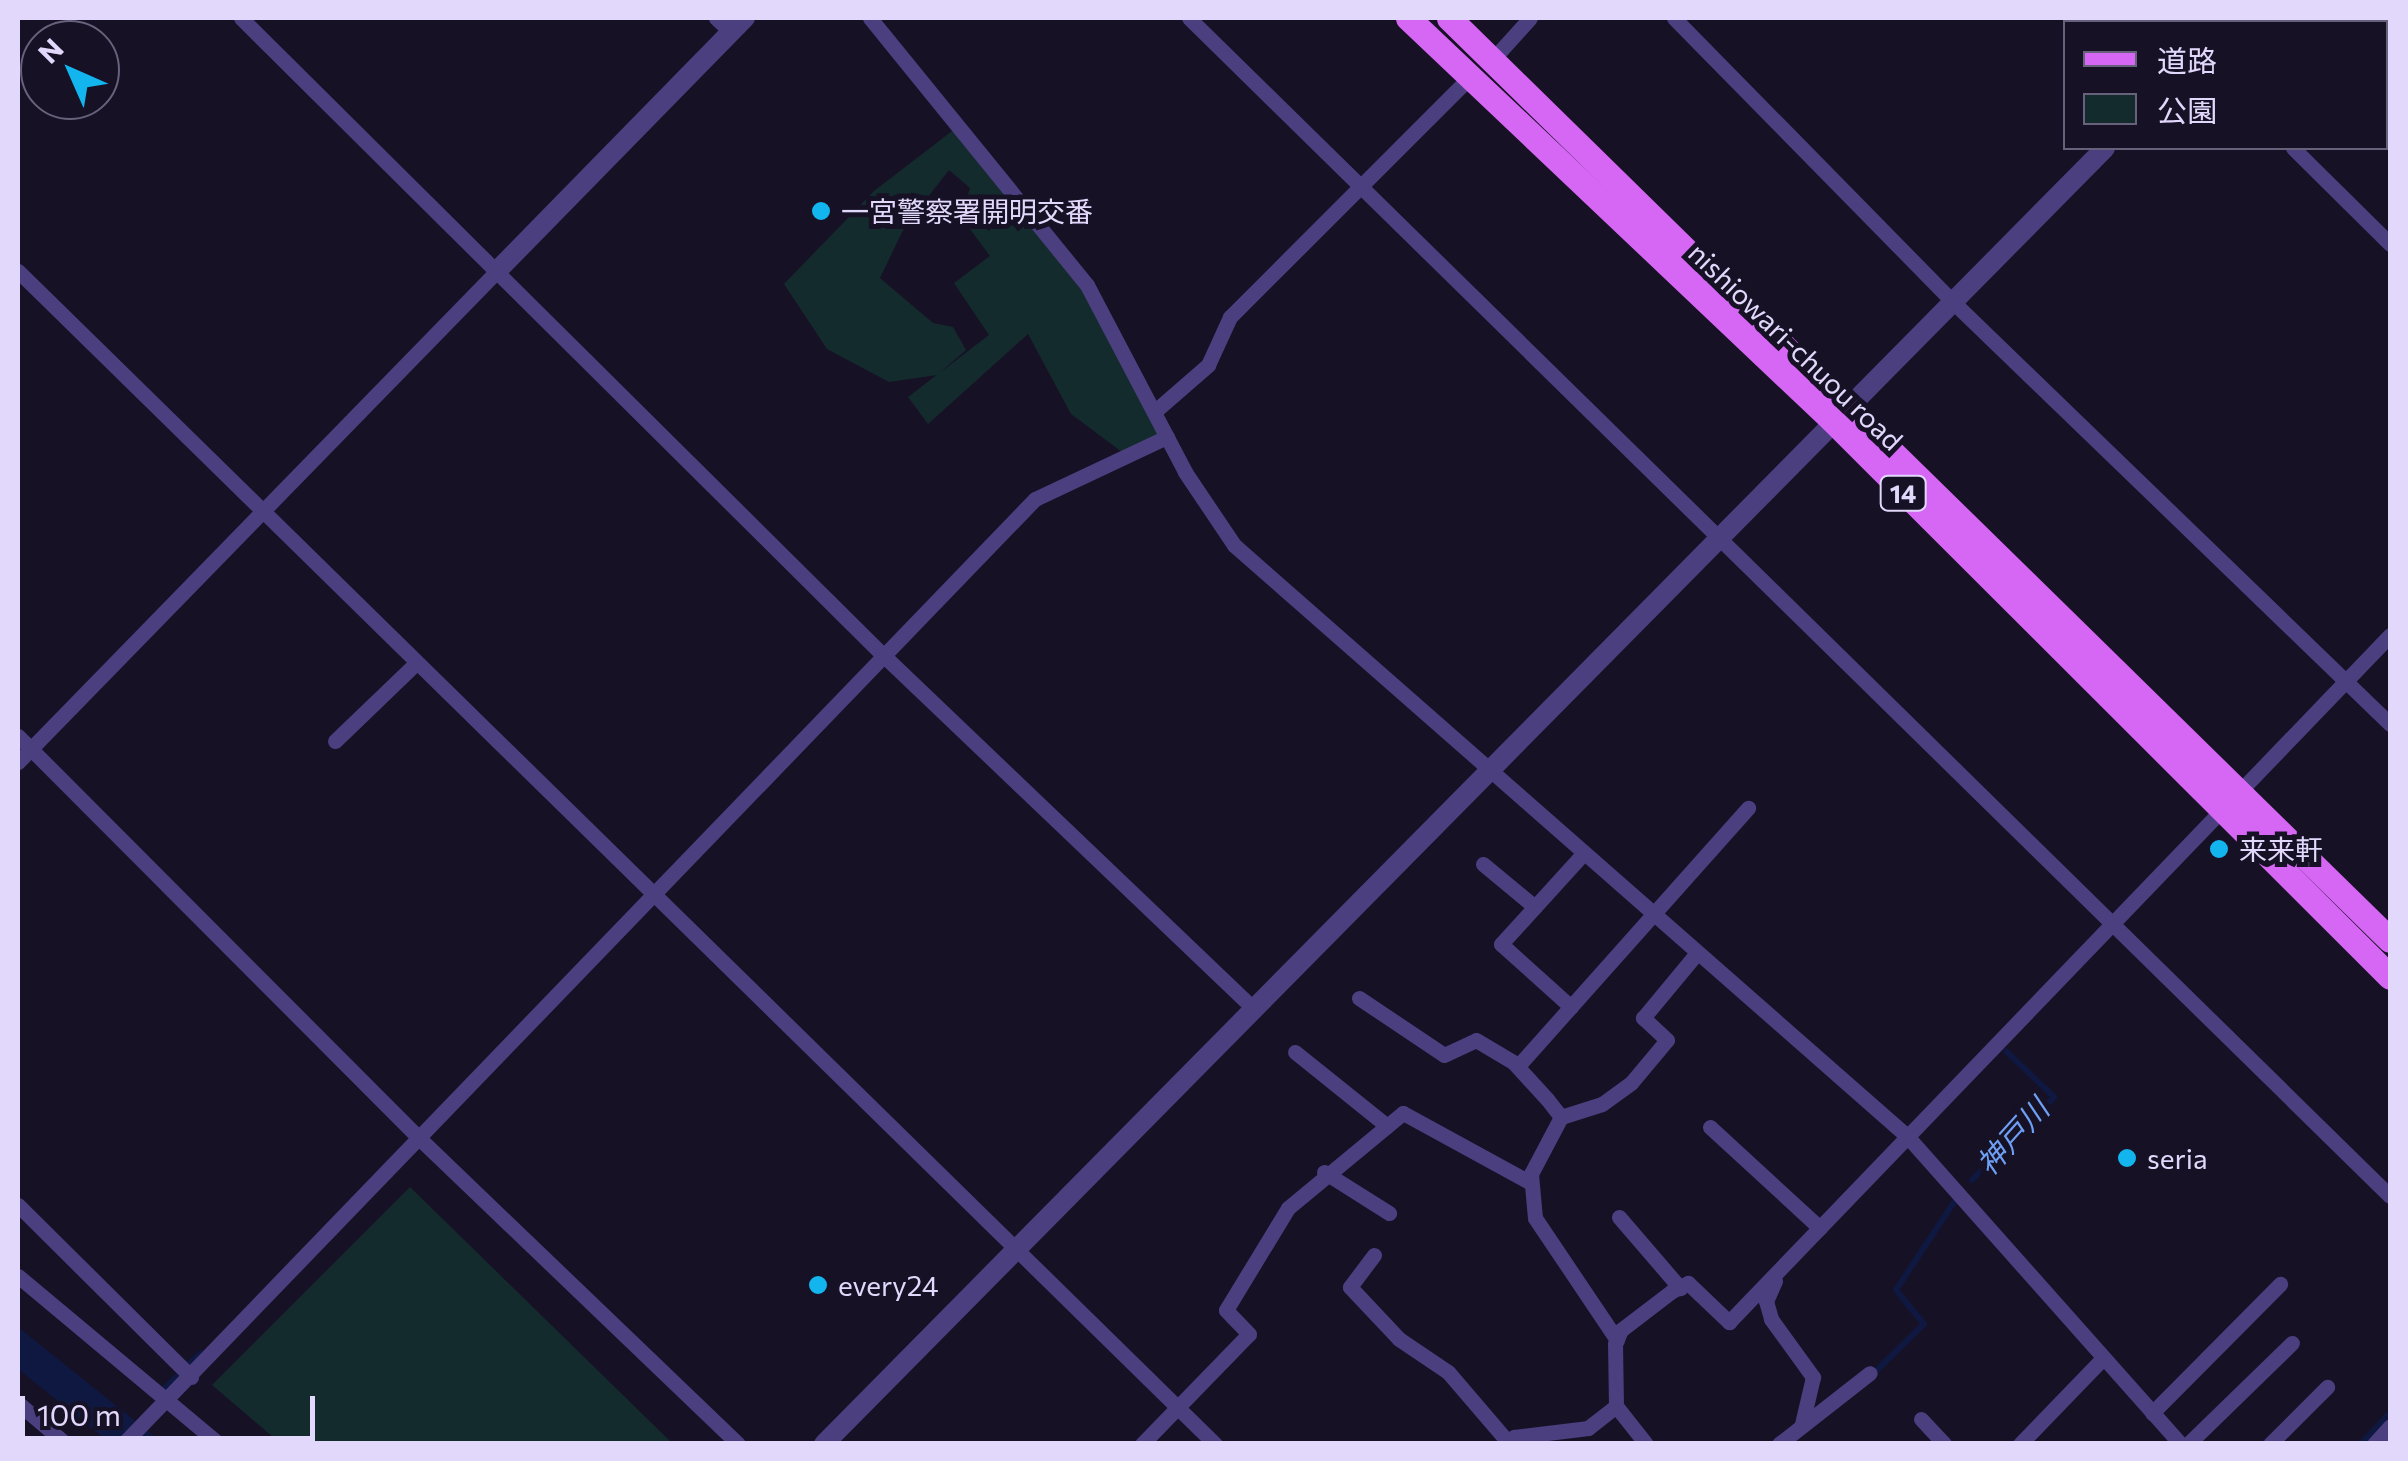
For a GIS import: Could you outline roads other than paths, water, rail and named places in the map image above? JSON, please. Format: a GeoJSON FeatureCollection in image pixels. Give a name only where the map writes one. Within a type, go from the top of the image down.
{"type":"FeatureCollection","features":[{"type":"Feature","properties":{"kind":"main road","name":"nishiowari-chuou road"},"geometry":{"type":"LineString","coordinates":[[1408,18],[1841,412],[2238,789],[2390,940]]}},
{"type":"Feature","properties":{"kind":"main road","name":"nishiowari-chuou road"},"geometry":{"type":"LineString","coordinates":[[1449,18],[1841,412],[2219,809],[2390,978]]}},
{"type":"Feature","properties":{"kind":"street"},"geometry":{"type":"LineString","coordinates":[[241,18],[882,654],[1254,1009]]}},
{"type":"Feature","properties":{"kind":"street"},"geometry":{"type":"LineString","coordinates":[[870,18],[1087,285],[1167,436],[1234,544],[1907,1136],[2180,1444]]}},
{"type":"Feature","properties":{"kind":"street"},"geometry":{"type":"LineString","coordinates":[[1189,18],[2390,1196]]}},
{"type":"Feature","properties":{"kind":"street"},"geometry":{"type":"LineString","coordinates":[[1494,59],[1530,18]]}},
{"type":"Feature","properties":{"kind":"street"},"geometry":{"type":"LineString","coordinates":[[1674,18],[1952,301],[2390,724]]}},
{"type":"Feature","properties":{"kind":"street"},"geometry":{"type":"LineString","coordinates":[[18,762],[498,270],[731,22]]}},
{"type":"Feature","properties":{"kind":"street"},"geometry":{"type":"LineString","coordinates":[[1154,412],[1208,366],[1230,317],[1471,76]]}},
{"type":"Feature","properties":{"kind":"street"},"geometry":{"type":"LineString","coordinates":[[824,1444],[2104,150]]}},
{"type":"Feature","properties":{"kind":"street"},"geometry":{"type":"LineString","coordinates":[[2295,150],[2390,244]]}},
{"type":"Feature","properties":{"kind":"street"},"geometry":{"type":"LineString","coordinates":[[18,271],[649,896],[1215,1444]]}},
{"type":"Feature","properties":{"kind":"street"},"geometry":{"type":"LineString","coordinates":[[123,1444],[1035,499],[1167,436]]}},
{"type":"Feature","properties":{"kind":"street"},"geometry":{"type":"LineString","coordinates":[[1646,1444],[1616,1406],[1617,1340],[1621,1330],[1688,1284],[1729,1322],[2108,922],[2390,635]]}},
{"type":"Feature","properties":{"kind":"street"},"geometry":{"type":"LineString","coordinates":[[336,740],[416,663]]}},
{"type":"Feature","properties":{"kind":"street"},"geometry":{"type":"LineString","coordinates":[[18,736],[419,1138],[738,1444]]}},
{"type":"Feature","properties":{"kind":"street"},"geometry":{"type":"LineString","coordinates":[[1518,1066],[1748,808]]}},
{"type":"Feature","properties":{"kind":"street"},"geometry":{"type":"LineString","coordinates":[[1571,1007],[1501,944],[1583,854]]}},
{"type":"Feature","properties":{"kind":"street"},"geometry":{"type":"LineString","coordinates":[[1483,864],[1535,907]]}},
{"type":"Feature","properties":{"kind":"street"},"geometry":{"type":"LineString","coordinates":[[1617,1340],[1544,1238],[1531,1183],[1561,1117],[1602,1104],[1667,1040],[1643,1018],[1697,954]]}},
{"type":"Feature","properties":{"kind":"street"},"geometry":{"type":"LineString","coordinates":[[1359,998],[1444,1055],[1476,1040],[1518,1066],[1561,1117]]}},
{"type":"Feature","properties":{"kind":"street"},"geometry":{"type":"LineString","coordinates":[[1295,1052],[1387,1126]]}},
{"type":"Feature","properties":{"kind":"street"},"geometry":{"type":"LineString","coordinates":[[1142,1444],[1249,1334],[1226,1310],[1288,1208],[1324,1172],[1387,1126],[1411,1115],[1531,1183]]}},
{"type":"Feature","properties":{"kind":"street"},"geometry":{"type":"LineString","coordinates":[[1710,1127],[1820,1228]]}},
{"type":"Feature","properties":{"kind":"street"},"geometry":{"type":"LineString","coordinates":[[1324,1172],[1390,1212]]}},
{"type":"Feature","properties":{"kind":"street"},"geometry":{"type":"LineString","coordinates":[[18,1205],[191,1377]]}},
{"type":"Feature","properties":{"kind":"street"},"geometry":{"type":"LineString","coordinates":[[1619,1217],[1680,1288]]}},
{"type":"Feature","properties":{"kind":"street"},"geometry":{"type":"LineString","coordinates":[[1374,1255],[1350,1287],[1398,1339],[1448,1372],[1507,1442],[1588,1428],[1616,1406]]}},
{"type":"Feature","properties":{"kind":"street"},"geometry":{"type":"LineString","coordinates":[[1778,1273],[1766,1301],[1771,1319],[1813,1378],[1802,1424]]}},
{"type":"Feature","properties":{"kind":"street"},"geometry":{"type":"LineString","coordinates":[[18,1276],[162,1405],[219,1444]]}},
{"type":"Feature","properties":{"kind":"street"},"geometry":{"type":"LineString","coordinates":[[2152,1413],[2280,1284]]}},
{"type":"Feature","properties":{"kind":"street"},"geometry":{"type":"LineString","coordinates":[[2188,1444],[2292,1343]]}},
{"type":"Feature","properties":{"kind":"street"},"geometry":{"type":"LineString","coordinates":[[2020,1444],[2102,1358]]}},
{"type":"Feature","properties":{"kind":"street"},"geometry":{"type":"LineString","coordinates":[[1779,1444],[1870,1373]]}},
{"type":"Feature","properties":{"kind":"street"},"geometry":{"type":"LineString","coordinates":[[2270,1444],[2327,1387]]}},
{"type":"Feature","properties":{"kind":"street"},"geometry":{"type":"LineString","coordinates":[[18,1403],[66,1444]]}},
{"type":"Feature","properties":{"kind":"street"},"geometry":{"type":"LineString","coordinates":[[1921,1419],[1944,1444]]}},
{"type":"Feature","properties":{"kind":"street"},"geometry":{"type":"LineString","coordinates":[[2374,1444],[2390,1426]]}},
{"type":"Feature","properties":{"kind":"water"},"geometry":{"type":"Polygon","coordinates":[[[18,1327],[163,1443],[110,1443],[18,1369],[18,1327]]]}},
{"type":"Feature","properties":{"kind":"waterway","name":"神戸川"},"geometry":{"type":"LineString","coordinates":[[1972,1180],[2054,1097],[2006,1051]]}},
{"type":"Feature","properties":{"kind":"waterway","name":"神戸川"},"geometry":{"type":"LineString","coordinates":[[1878,1369],[1924,1324],[1896,1290],[1954,1202]]}},
{"type":"Feature","properties":{"kind":"waterway"},"geometry":{"type":"LineString","coordinates":[[190,1363],[201,1353]]}},
{"type":"Feature","properties":{"kind":"waterway"},"geometry":{"type":"LineString","coordinates":[[166,1387],[176,1377]]}},
{"type":"Feature","properties":{"kind":"waterway"},"geometry":{"type":"LineString","coordinates":[[2361,1444],[2390,1413]]}},
{"type":"Feature","properties":{"kind":"place","name":"一宮警察署開明交番"},"geometry":{"type":"Point","coordinates":[821,211]}},
{"type":"Feature","properties":{"kind":"place","name":"来来軒"},"geometry":{"type":"Point","coordinates":[2219,849]}},
{"type":"Feature","properties":{"kind":"place","name":"seria"},"geometry":{"type":"Point","coordinates":[2127,1158]}},
{"type":"Feature","properties":{"kind":"place","name":"every24"},"geometry":{"type":"Point","coordinates":[818,1285]}}]}
